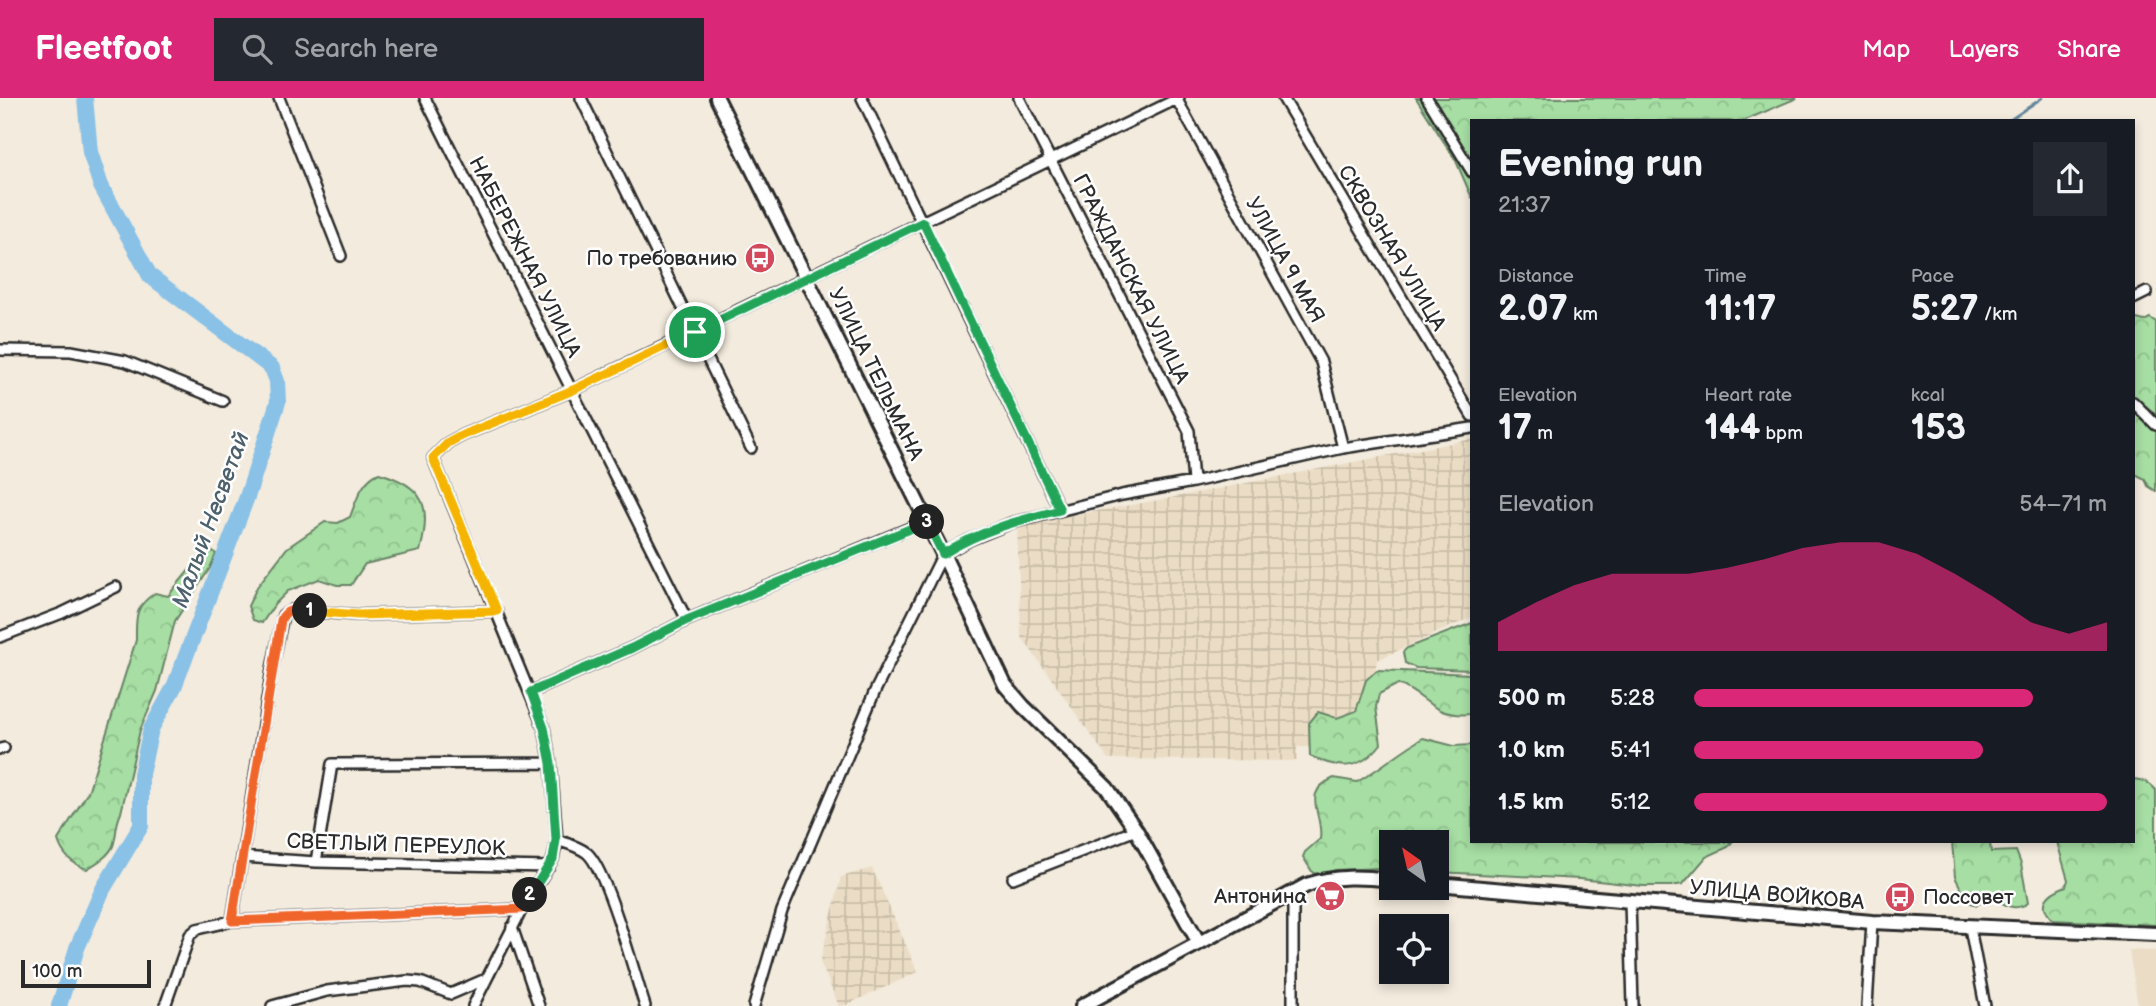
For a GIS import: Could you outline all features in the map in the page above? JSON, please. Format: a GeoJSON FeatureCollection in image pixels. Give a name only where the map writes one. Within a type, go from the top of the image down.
{"type":"FeatureCollection","features":[{"type":"Feature","properties":{"kind":"street"},"geometry":{"type":"LineString","coordinates":[[279,98],[341,256]]}},
{"type":"Feature","properties":{"kind":"street","name":"НАБЕРЕЖНАЯ УЛИЦА"},"geometry":{"type":"LineString","coordinates":[[425,98],[687,620]]}},
{"type":"Feature","properties":{"kind":"street"},"geometry":{"type":"LineString","coordinates":[[582,98],[751,448]]}},
{"type":"Feature","properties":{"kind":"street","name":"УЛИЦА ТЕЛЬМАНА"},"geometry":{"type":"LineString","coordinates":[[717,98],[927,521],[1005,685],[1107,788],[1136,830],[1199,943]]}},
{"type":"Feature","properties":{"kind":"street"},"geometry":{"type":"LineString","coordinates":[[862,98],[1060,510]]}},
{"type":"Feature","properties":{"kind":"street","name":"ГРАЖДАНСКАЯ УЛИЦА"},"geometry":{"type":"LineString","coordinates":[[1019,98],[1189,431],[1194,482]]}},
{"type":"Feature","properties":{"kind":"street"},"geometry":{"type":"LineString","coordinates":[[473,1006],[512,927],[549,867],[556,840],[551,763],[544,728],[531,692],[433,458],[448,443],[463,435],[573,390],[1177,98]]}},
{"type":"Feature","properties":{"kind":"street","name":"УЛИЦА 9 МАЯ"},"geometry":{"type":"LineString","coordinates":[[1177,98],[1321,362],[1343,448]]}},
{"type":"Feature","properties":{"kind":"street","name":"СКВОЗНАЯ УЛИЦА"},"geometry":{"type":"LineString","coordinates":[[1283,98],[1470,413]]}},
{"type":"Feature","properties":{"kind":"street"},"geometry":{"type":"LineString","coordinates":[[1427,98],[1470,169]]}},
{"type":"Feature","properties":{"kind":"street"},"geometry":{"type":"LineString","coordinates":[[2135,298],[2147,292]]}},
{"type":"Feature","properties":{"kind":"street"},"geometry":{"type":"LineString","coordinates":[[0,351],[71,351],[125,361],[223,401]]}},
{"type":"Feature","properties":{"kind":"street"},"geometry":{"type":"LineString","coordinates":[[2135,404],[2156,425]]}},
{"type":"Feature","properties":{"kind":"street"},"geometry":{"type":"LineString","coordinates":[[754,1006],[787,899],[875,691],[943,554],[1011,523],[1122,495],[1194,482],[1343,448],[1470,428]]}},
{"type":"Feature","properties":{"kind":"street"},"geometry":{"type":"LineString","coordinates":[[531,692],[632,648],[687,620],[927,521]]}},
{"type":"Feature","properties":{"kind":"street"},"geometry":{"type":"LineString","coordinates":[[0,637],[62,613],[116,587]]}},
{"type":"Feature","properties":{"kind":"street"},"geometry":{"type":"LineString","coordinates":[[232,921],[272,668],[281,620],[288,611],[358,615],[497,611]]}},
{"type":"Feature","properties":{"kind":"street"},"geometry":{"type":"LineString","coordinates":[[317,862],[332,764],[551,763]]}},
{"type":"Feature","properties":{"kind":"street"},"geometry":{"type":"LineString","coordinates":[[1013,878],[1136,830]]}},
{"type":"Feature","properties":{"kind":"street"},"geometry":{"type":"LineString","coordinates":[[556,840],[587,853],[597,866],[645,1006]]}},
{"type":"Feature","properties":{"kind":"street","name":"СВЕТЛЫЙ ПЕРЕУЛОК"},"geometry":{"type":"LineString","coordinates":[[242,857],[317,862],[549,867]]}},
{"type":"Feature","properties":{"kind":"street"},"geometry":{"type":"LineString","coordinates":[[1082,1006],[1314,883],[1336,878],[1379,879]]}},
{"type":"Feature","properties":{"kind":"street","name":"УЛИЦА ВОЙКОВА"},"geometry":{"type":"LineString","coordinates":[[1449,885],[1872,922],[2156,934]]}},
{"type":"Feature","properties":{"kind":"street"},"geometry":{"type":"LineString","coordinates":[[1293,893],[1293,1006]]}},
{"type":"Feature","properties":{"kind":"street"},"geometry":{"type":"LineString","coordinates":[[1630,901],[1633,1006]]}},
{"type":"Feature","properties":{"kind":"street"},"geometry":{"type":"LineString","coordinates":[[165,1006],[186,943],[197,929],[232,921],[522,909]]}},
{"type":"Feature","properties":{"kind":"street"},"geometry":{"type":"LineString","coordinates":[[1867,1006],[1872,922]]}},
{"type":"Feature","properties":{"kind":"street"},"geometry":{"type":"LineString","coordinates":[[512,927],[539,1006]]}},
{"type":"Feature","properties":{"kind":"street"},"geometry":{"type":"LineString","coordinates":[[1970,928],[1986,1006]]}},
{"type":"Feature","properties":{"kind":"street"},"geometry":{"type":"LineString","coordinates":[[272,1006],[327,991],[407,981],[429,985],[451,994],[486,979]]}},
{"type":"Feature","properties":{"kind":"shaded area"},"geometry":{"type":"Polygon","coordinates":[[[1470,439],[1470,618],[1377,660],[1363,748],[1297,747],[1297,761],[1108,759],[1021,636],[1017,525],[1470,439]]]}},
{"type":"Feature","properties":{"kind":"shaded area"},"geometry":{"type":"Polygon","coordinates":[[[872,868],[918,972],[839,1006],[820,962],[841,877],[872,868]]]}},
{"type":"Feature","properties":{"kind":"shaded area"},"geometry":{"type":"Polygon","coordinates":[[[2129,950],[2156,951],[2156,1006],[2138,1006],[2129,950]]]}},
{"type":"Feature","properties":{"kind":"green space"},"geometry":{"type":"Polygon","coordinates":[[[1416,98],[1797,98],[1748,119],[1470,119],[1470,193],[1456,161],[1416,98]]]}},
{"type":"Feature","properties":{"kind":"green space"},"geometry":{"type":"Polygon","coordinates":[[[2150,318],[2156,322],[2156,414],[2135,398],[2135,319],[2144,321],[2150,318]]]}},
{"type":"Feature","properties":{"kind":"green space"},"geometry":{"type":"Polygon","coordinates":[[[2135,409],[2156,431],[2156,491],[2148,486],[2145,479],[2135,474],[2135,409]]]}},
{"type":"Feature","properties":{"kind":"green space"},"geometry":{"type":"Polygon","coordinates":[[[379,473],[406,484],[421,500],[425,522],[420,551],[365,564],[351,585],[337,585],[319,579],[288,591],[262,623],[253,620],[248,606],[257,587],[287,548],[325,522],[338,523],[350,517],[364,486],[379,473]]]}},
{"type":"Feature","properties":{"kind":"green space"},"geometry":{"type":"Polygon","coordinates":[[[213,551],[216,554],[210,568],[175,621],[157,691],[140,730],[113,846],[98,862],[87,869],[82,867],[65,854],[58,840],[88,792],[136,640],[136,619],[140,608],[155,593],[168,596],[199,558],[213,551]]]}},
{"type":"Feature","properties":{"kind":"green space"},"geometry":{"type":"Polygon","coordinates":[[[1470,624],[1470,670],[1416,668],[1405,663],[1403,652],[1407,648],[1470,624]]]}},
{"type":"Feature","properties":{"kind":"green space"},"geometry":{"type":"Polygon","coordinates":[[[1377,670],[1470,674],[1470,714],[1439,710],[1398,684],[1379,694],[1376,707],[1381,744],[1373,753],[1348,765],[1330,764],[1310,756],[1309,723],[1318,712],[1337,718],[1356,711],[1366,680],[1377,670]]]}},
{"type":"Feature","properties":{"kind":"green space"},"geometry":{"type":"Polygon","coordinates":[[[1423,738],[1454,746],[1470,745],[1470,843],[1731,843],[1706,857],[1683,884],[1671,886],[1449,873],[1449,830],[1379,830],[1379,868],[1313,873],[1303,857],[1320,839],[1315,804],[1318,790],[1334,778],[1357,782],[1423,738]]]}},
{"type":"Feature","properties":{"kind":"green space"},"geometry":{"type":"Polygon","coordinates":[[[2135,779],[2151,785],[2156,790],[2156,925],[2053,920],[2045,908],[2046,899],[2066,886],[2068,880],[2057,843],[2135,843],[2135,779]]]}},
{"type":"Feature","properties":{"kind":"green space"},"geometry":{"type":"Polygon","coordinates":[[[1952,843],[1990,843],[1991,852],[2016,851],[2028,903],[2018,907],[2009,906],[1992,896],[1977,905],[1968,902],[1955,877],[1952,843]]]}},
{"type":"Feature","properties":{"kind":"waterway","name":"Малый Несветай"},"geometry":{"type":"LineString","coordinates":[[59,1006],[77,948],[103,889],[141,826],[141,774],[151,729],[174,687],[247,497],[278,402],[277,381],[272,368],[150,276],[101,186],[90,152],[85,98]]}},
{"type":"Feature","properties":{"kind":"waterway"},"geometry":{"type":"LineString","coordinates":[[2011,119],[2042,98]]}},
{"type":"Feature","properties":{"kind":"place","name":"По требованию"},"geometry":{"type":"Point","coordinates":[760,258]}},
{"type":"Feature","properties":{"kind":"place","name":"Антонина"},"geometry":{"type":"Point","coordinates":[1330,896]}},
{"type":"Feature","properties":{"kind":"place","name":"Поссовет"},"geometry":{"type":"Point","coordinates":[1900,897]}},
{"type":"Feature","properties":{"kind":"route"},"geometry":{"type":"LineString","coordinates":[[923,222],[1060,510],[1011,523],[943,554],[927,521],[687,620],[632,648],[531,692],[544,728],[551,763],[556,840],[553,859],[522,909],[232,921],[272,668],[283,615],[292,610],[358,615],[497,611],[433,458],[448,443],[463,435],[573,390],[695,332],[923,222]]}}]}
